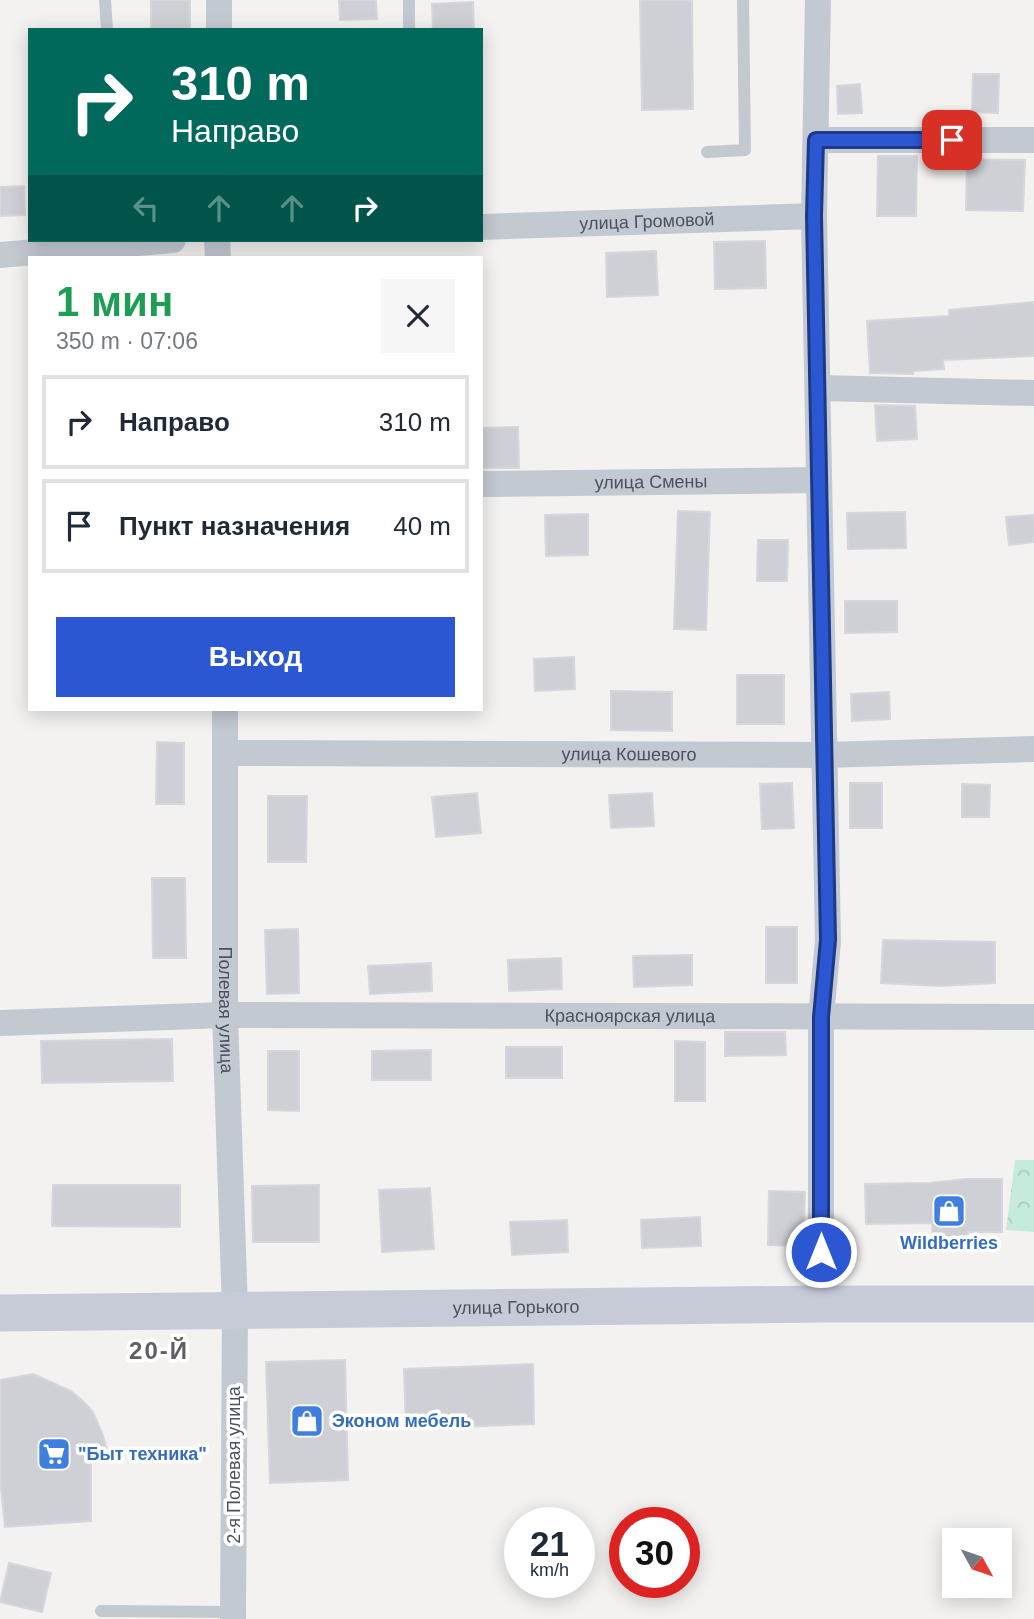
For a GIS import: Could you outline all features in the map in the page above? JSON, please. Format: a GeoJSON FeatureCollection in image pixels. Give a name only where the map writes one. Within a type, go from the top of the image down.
{"type":"FeatureCollection","features":[{"type":"Feature","properties":{"kind":"street"},"geometry":{"type":"LineString","coordinates":[[219,0],[219,28]]}},
{"type":"Feature","properties":{"kind":"street"},"geometry":{"type":"LineString","coordinates":[[818,0],[814,216],[828,940],[821,1017],[821,1304]]}},
{"type":"Feature","properties":{"kind":"street"},"geometry":{"type":"LineString","coordinates":[[816,140],[1034,140]]}},
{"type":"Feature","properties":{"kind":"street","name":"улица Громовой"},"geometry":{"type":"LineString","coordinates":[[483,227],[814,216]]}},
{"type":"Feature","properties":{"kind":"street"},"geometry":{"type":"LineString","coordinates":[[0,255],[150,242]]}},
{"type":"Feature","properties":{"kind":"street"},"geometry":{"type":"LineString","coordinates":[[818,388],[1034,393]]}},
{"type":"Feature","properties":{"kind":"street","name":"улица Смены"},"geometry":{"type":"LineString","coordinates":[[483,484],[818,480]]}},
{"type":"Feature","properties":{"kind":"street","name":"Полевая улица"},"geometry":{"type":"LineString","coordinates":[[225,711],[225,1015],[235,1310]]}},
{"type":"Feature","properties":{"kind":"street","name":"улица Кошевого"},"geometry":{"type":"LineString","coordinates":[[225,753],[824,755],[1034,749]]}},
{"type":"Feature","properties":{"kind":"street","name":"Красноярская улица"},"geometry":{"type":"LineString","coordinates":[[0,1023],[225,1015],[1034,1017]]}},
{"type":"Feature","properties":{"kind":"street","name":"улица Горького"},"geometry":{"type":"LineString","coordinates":[[0,1313],[1034,1304]]}},
{"type":"Feature","properties":{"kind":"street","name":"2-я Полевая улица"},"geometry":{"type":"LineString","coordinates":[[234,1615],[235,1310]]}},
{"type":"Feature","properties":{"kind":"lane"},"geometry":{"type":"LineString","coordinates":[[105,0],[107,28]]}},
{"type":"Feature","properties":{"kind":"lane"},"geometry":{"type":"LineString","coordinates":[[409,0],[409,28]]}},
{"type":"Feature","properties":{"kind":"lane"},"geometry":{"type":"LineString","coordinates":[[707,152],[745,150],[743,0]]}},
{"type":"Feature","properties":{"kind":"lane"},"geometry":{"type":"LineString","coordinates":[[100,1611],[234,1615]]}},
{"type":"Feature","properties":{"kind":"green space"},"geometry":{"type":"Polygon","coordinates":[[[1015,1160],[1034,1160],[1034,1232],[1006,1230],[1015,1160]]]}},
{"type":"Feature","properties":{"kind":"building"},"geometry":{"type":"Polygon","coordinates":[[[151,0],[190,0],[190,28],[151,28],[151,0]]]}},
{"type":"Feature","properties":{"kind":"building"},"geometry":{"type":"Polygon","coordinates":[[[339,0],[376,0],[377,19],[340,20],[339,0]]]}},
{"type":"Feature","properties":{"kind":"building"},"geometry":{"type":"Polygon","coordinates":[[[640,0],[692,0],[693,109],[642,110],[640,0]]]}},
{"type":"Feature","properties":{"kind":"building"},"geometry":{"type":"Polygon","coordinates":[[[473,2],[474,28],[433,28],[432,4],[473,2]]]}},
{"type":"Feature","properties":{"kind":"building"},"geometry":{"type":"Polygon","coordinates":[[[973,74],[999,74],[998,113],[972,112],[973,74]]]}},
{"type":"Feature","properties":{"kind":"building"},"geometry":{"type":"Polygon","coordinates":[[[860,84],[862,113],[838,114],[837,86],[860,84]]]}},
{"type":"Feature","properties":{"kind":"building"},"geometry":{"type":"Polygon","coordinates":[[[878,156],[917,156],[916,216],[877,216],[878,156]]]}},
{"type":"Feature","properties":{"kind":"building"},"geometry":{"type":"Polygon","coordinates":[[[967,159],[1025,160],[1023,211],[966,210],[967,159]]]}},
{"type":"Feature","properties":{"kind":"building"},"geometry":{"type":"Polygon","coordinates":[[[24,186],[25,215],[0,216],[0,187],[24,186]]]}},
{"type":"Feature","properties":{"kind":"building"},"geometry":{"type":"Polygon","coordinates":[[[765,241],[766,288],[715,289],[714,242],[765,241]]]}},
{"type":"Feature","properties":{"kind":"building"},"geometry":{"type":"Polygon","coordinates":[[[656,251],[658,295],[607,297],[606,253],[656,251]]]}},
{"type":"Feature","properties":{"kind":"building"},"geometry":{"type":"Polygon","coordinates":[[[1034,302],[1034,356],[943,360],[944,369],[913,371],[913,374],[870,373],[867,321],[949,316],[949,310],[1034,302]]]}},
{"type":"Feature","properties":{"kind":"building"},"geometry":{"type":"Polygon","coordinates":[[[875,405],[915,406],[917,439],[877,441],[875,405]]]}},
{"type":"Feature","properties":{"kind":"building"},"geometry":{"type":"Polygon","coordinates":[[[518,427],[519,468],[483,468],[483,428],[518,427]]]}},
{"type":"Feature","properties":{"kind":"building"},"geometry":{"type":"Polygon","coordinates":[[[678,511],[710,512],[706,630],[674,629],[678,511]]]}},
{"type":"Feature","properties":{"kind":"building"},"geometry":{"type":"Polygon","coordinates":[[[905,512],[906,548],[848,549],[847,513],[905,512]]]}},
{"type":"Feature","properties":{"kind":"building"},"geometry":{"type":"Polygon","coordinates":[[[588,514],[588,555],[546,556],[545,515],[588,514]]]}},
{"type":"Feature","properties":{"kind":"building"},"geometry":{"type":"Polygon","coordinates":[[[1034,515],[1034,542],[1009,545],[1006,517],[1034,515]]]}},
{"type":"Feature","properties":{"kind":"building"},"geometry":{"type":"Polygon","coordinates":[[[758,540],[788,540],[787,581],[757,581],[758,540]]]}},
{"type":"Feature","properties":{"kind":"building"},"geometry":{"type":"Polygon","coordinates":[[[845,601],[897,601],[897,632],[845,633],[845,601]]]}},
{"type":"Feature","properties":{"kind":"building"},"geometry":{"type":"Polygon","coordinates":[[[574,657],[575,689],[535,691],[534,659],[574,657]]]}},
{"type":"Feature","properties":{"kind":"building"},"geometry":{"type":"Polygon","coordinates":[[[737,675],[784,675],[784,724],[737,724],[737,675]]]}},
{"type":"Feature","properties":{"kind":"building"},"geometry":{"type":"Polygon","coordinates":[[[611,691],[672,692],[672,731],[611,730],[611,691]]]}},
{"type":"Feature","properties":{"kind":"building"},"geometry":{"type":"Polygon","coordinates":[[[889,692],[890,719],[852,721],[851,694],[889,692]]]}},
{"type":"Feature","properties":{"kind":"building"},"geometry":{"type":"Polygon","coordinates":[[[157,742],[184,743],[184,804],[156,804],[157,742]]]}},
{"type":"Feature","properties":{"kind":"building"},"geometry":{"type":"Polygon","coordinates":[[[792,783],[794,828],[762,829],[760,784],[792,783]]]}},
{"type":"Feature","properties":{"kind":"building"},"geometry":{"type":"Polygon","coordinates":[[[850,783],[882,783],[882,828],[850,828],[850,783]]]}},
{"type":"Feature","properties":{"kind":"building"},"geometry":{"type":"Polygon","coordinates":[[[962,784],[990,785],[989,817],[962,817],[962,784]]]}},
{"type":"Feature","properties":{"kind":"building"},"geometry":{"type":"Polygon","coordinates":[[[477,793],[481,833],[436,837],[432,797],[477,793]]]}},
{"type":"Feature","properties":{"kind":"building"},"geometry":{"type":"Polygon","coordinates":[[[652,793],[654,826],[611,828],[609,795],[652,793]]]}},
{"type":"Feature","properties":{"kind":"building"},"geometry":{"type":"Polygon","coordinates":[[[268,796],[307,796],[306,862],[268,862],[268,796]]]}},
{"type":"Feature","properties":{"kind":"building"},"geometry":{"type":"Polygon","coordinates":[[[152,878],[185,878],[186,958],[153,958],[152,878]]]}},
{"type":"Feature","properties":{"kind":"building"},"geometry":{"type":"Polygon","coordinates":[[[766,927],[797,927],[797,983],[766,983],[766,927]]]}},
{"type":"Feature","properties":{"kind":"building"},"geometry":{"type":"Polygon","coordinates":[[[298,929],[299,993],[267,994],[265,930],[298,929]]]}},
{"type":"Feature","properties":{"kind":"building"},"geometry":{"type":"Polygon","coordinates":[[[883,940],[995,942],[995,983],[940,986],[881,983],[883,940]]]}},
{"type":"Feature","properties":{"kind":"building"},"geometry":{"type":"Polygon","coordinates":[[[692,955],[692,985],[634,987],[633,956],[692,955]]]}},
{"type":"Feature","properties":{"kind":"building"},"geometry":{"type":"Polygon","coordinates":[[[561,958],[562,989],[509,991],[508,960],[561,958]]]}},
{"type":"Feature","properties":{"kind":"building"},"geometry":{"type":"Polygon","coordinates":[[[431,963],[432,991],[370,994],[368,966],[431,963]]]}},
{"type":"Feature","properties":{"kind":"building"},"geometry":{"type":"Polygon","coordinates":[[[725,1032],[785,1032],[786,1055],[725,1056],[725,1032]]]}},
{"type":"Feature","properties":{"kind":"building"},"geometry":{"type":"Polygon","coordinates":[[[172,1039],[173,1081],[42,1083],[41,1041],[172,1039]]]}},
{"type":"Feature","properties":{"kind":"building"},"geometry":{"type":"Polygon","coordinates":[[[675,1041],[705,1042],[705,1101],[675,1101],[675,1041]]]}},
{"type":"Feature","properties":{"kind":"building"},"geometry":{"type":"Polygon","coordinates":[[[506,1047],[562,1047],[562,1078],[506,1078],[506,1047]]]}},
{"type":"Feature","properties":{"kind":"building"},"geometry":{"type":"Polygon","coordinates":[[[431,1050],[431,1080],[372,1080],[372,1051],[431,1050]]]}},
{"type":"Feature","properties":{"kind":"building"},"geometry":{"type":"Polygon","coordinates":[[[268,1051],[299,1051],[299,1111],[268,1110],[268,1051]]]}},
{"type":"Feature","properties":{"kind":"building"},"geometry":{"type":"Polygon","coordinates":[[[1002,1179],[1002,1232],[968,1232],[968,1239],[933,1242],[932,1223],[866,1224],[865,1184],[930,1183],[1002,1179]]]}},
{"type":"Feature","properties":{"kind":"building"},"geometry":{"type":"Polygon","coordinates":[[[53,1185],[180,1185],[180,1227],[52,1226],[53,1185]]]}},
{"type":"Feature","properties":{"kind":"building"},"geometry":{"type":"Polygon","coordinates":[[[319,1185],[319,1242],[253,1242],[252,1186],[319,1185]]]}},
{"type":"Feature","properties":{"kind":"building"},"geometry":{"type":"Polygon","coordinates":[[[430,1188],[434,1249],[382,1252],[379,1190],[430,1188]]]}},
{"type":"Feature","properties":{"kind":"building"},"geometry":{"type":"Polygon","coordinates":[[[769,1191],[805,1192],[803,1246],[768,1245],[769,1191]]]}},
{"type":"Feature","properties":{"kind":"building"},"geometry":{"type":"Polygon","coordinates":[[[700,1217],[701,1246],[642,1248],[641,1220],[700,1217]]]}},
{"type":"Feature","properties":{"kind":"building"},"geometry":{"type":"Polygon","coordinates":[[[567,1220],[568,1252],[512,1255],[510,1222],[567,1220]]]}},
{"type":"Feature","properties":{"kind":"building","name":"Эконом мебель"},"geometry":{"type":"Polygon","coordinates":[[[345,1360],[348,1480],[270,1483],[266,1362],[345,1360]]]}},
{"type":"Feature","properties":{"kind":"building"},"geometry":{"type":"Polygon","coordinates":[[[533,1364],[534,1424],[406,1429],[404,1369],[533,1364]]]}},
{"type":"Feature","properties":{"kind":"building","name":"\"Быт техника\""},"geometry":{"type":"Polygon","coordinates":[[[33,1374],[71,1391],[84,1402],[93,1412],[102,1433],[110,1460],[91,1460],[91,1521],[5,1527],[0,1478],[0,1380],[33,1374]]]}},
{"type":"Feature","properties":{"kind":"building"},"geometry":{"type":"Polygon","coordinates":[[[9,1563],[51,1573],[42,1612],[0,1602],[9,1563]]]}},
{"type":"Feature","properties":{"kind":"place","name":"Wildberries"},"geometry":{"type":"Point","coordinates":[949,1211]}},
{"type":"Feature","properties":{"kind":"place","name":"Эконом мебель"},"geometry":{"type":"Point","coordinates":[307,1421]}},
{"type":"Feature","properties":{"kind":"place","name":"\"Быт техника\""},"geometry":{"type":"Point","coordinates":[54,1454]}},
{"type":"Feature","properties":{"kind":"district","name":"20-Й"},"geometry":{"type":"Point","coordinates":[159,1350]}},
{"type":"Feature","properties":{"kind":"route"},"geometry":{"type":"LineString","coordinates":[[821,1252],[821,1017],[828,940],[814,216],[816,140],[952,140]]}}]}
